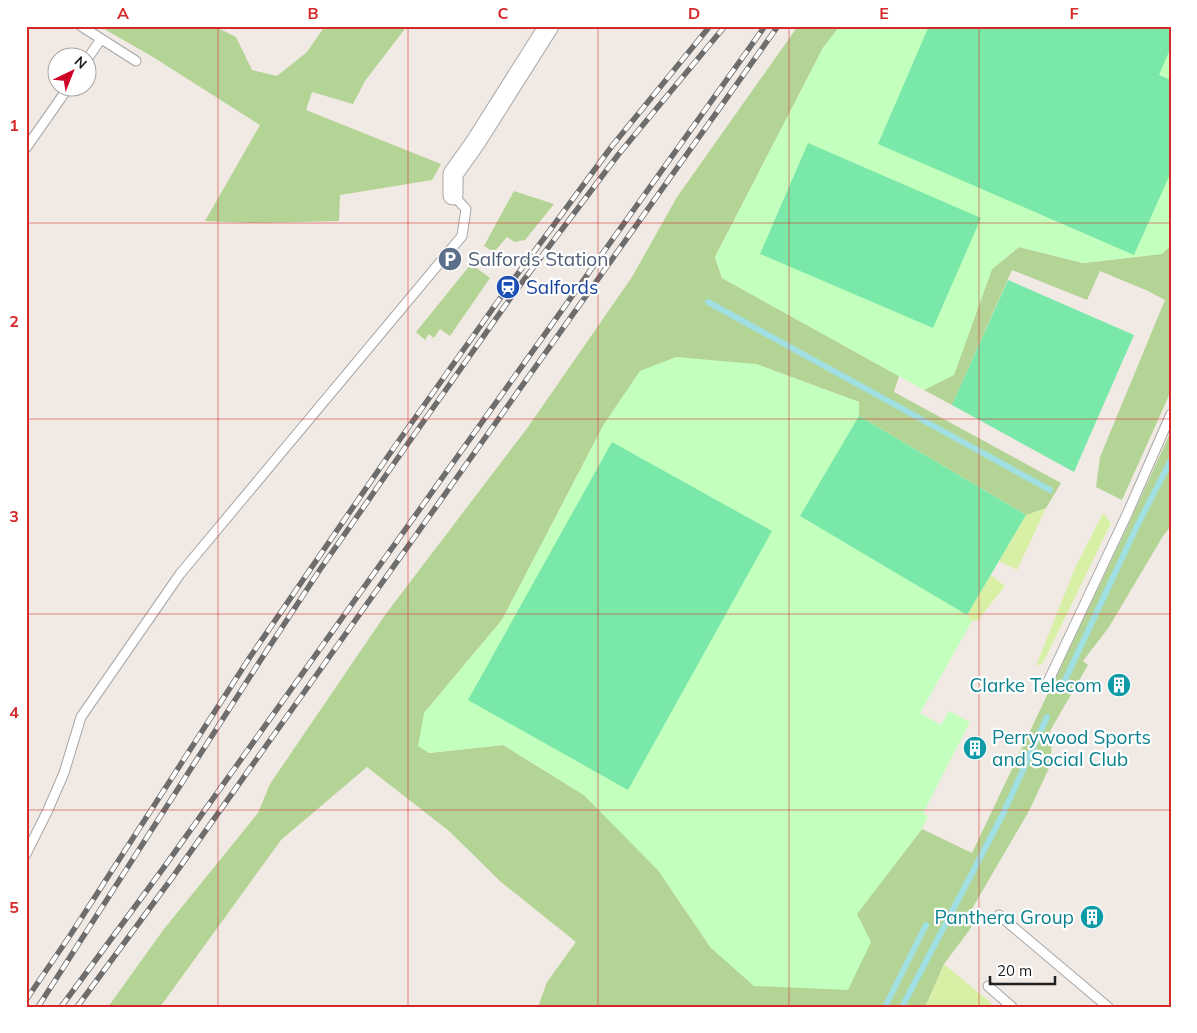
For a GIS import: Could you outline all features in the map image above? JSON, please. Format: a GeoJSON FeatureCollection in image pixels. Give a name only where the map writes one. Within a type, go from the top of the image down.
{"type":"FeatureCollection","features":[{"type":"Feature","properties":{"kind":"street"},"geometry":{"type":"LineString","coordinates":[[452,195],[453,174],[486,127],[549,26]]}},
{"type":"Feature","properties":{"kind":"lane"},"geometry":{"type":"LineString","coordinates":[[81,26],[136,61]]}},
{"type":"Feature","properties":{"kind":"lane"},"geometry":{"type":"LineString","coordinates":[[95,48],[101,39]]}},
{"type":"Feature","properties":{"kind":"lane"},"geometry":{"type":"LineString","coordinates":[[26,148],[61,98]]}},
{"type":"Feature","properties":{"kind":"lane"},"geometry":{"type":"LineString","coordinates":[[26,854],[48,812],[64,772],[81,717],[180,574],[462,236],[466,209],[452,195]]}},
{"type":"Feature","properties":{"kind":"lane"},"geometry":{"type":"LineString","coordinates":[[1046,686],[1128,512],[1171,414]]}},
{"type":"Feature","properties":{"kind":"lane"},"geometry":{"type":"LineString","coordinates":[[999,915],[1108,1007]]}},
{"type":"Feature","properties":{"kind":"lane"},"geometry":{"type":"LineString","coordinates":[[988,986],[1012,1007]]}},
{"type":"Feature","properties":{"kind":"green space"},"geometry":{"type":"Polygon","coordinates":[[[99,26],[214,26],[236,37],[252,70],[277,76],[307,52],[325,26],[407,26],[365,81],[353,104],[312,92],[306,110],[441,164],[432,180],[340,195],[339,221],[254,223],[205,221],[260,125],[153,57],[99,26]]]}},
{"type":"Feature","properties":{"kind":"green space"},"geometry":{"type":"Polygon","coordinates":[[[798,26],[840,26],[823,48],[715,257],[722,278],[899,376],[894,392],[1061,483],[1046,508],[1026,515],[859,416],[859,402],[756,364],[640,371],[603,426],[502,620],[424,713],[429,753],[503,745],[584,795],[658,870],[711,948],[856,914],[922,829],[972,853],[1171,431],[1171,526],[1163,536],[1109,627],[1083,661],[1088,665],[1050,731],[1052,742],[1050,766],[1029,811],[973,907],[971,928],[944,964],[925,1007],[538,1007],[547,982],[576,942],[501,882],[449,831],[367,767],[281,840],[160,1007],[108,1007],[164,929],[258,813],[270,784],[385,615],[528,427],[632,277],[677,197],[798,26]]]}},
{"type":"Feature","properties":{"kind":"green space"},"geometry":{"type":"Polygon","coordinates":[[[840,26],[1171,26],[1171,245],[1162,254],[1083,263],[1019,247],[992,269],[954,375],[924,390],[722,278],[715,257],[823,48],[840,26]]]}},
{"type":"Feature","properties":{"kind":"green space"},"geometry":{"type":"Polygon","coordinates":[[[929,26],[1171,26],[1171,47],[1159,75],[1171,80],[1171,172],[1134,255],[878,144],[929,26]]]}},
{"type":"Feature","properties":{"kind":"green space"},"geometry":{"type":"Polygon","coordinates":[[[808,143],[981,218],[933,328],[760,254],[808,143]]]}},
{"type":"Feature","properties":{"kind":"green space"},"geometry":{"type":"Polygon","coordinates":[[[514,191],[554,204],[525,240],[515,242],[507,237],[494,252],[484,246],[514,191]]]}},
{"type":"Feature","properties":{"kind":"green space"},"geometry":{"type":"Polygon","coordinates":[[[1171,245],[1171,391],[1122,500],[1096,487],[1100,457],[1165,300],[1100,271],[1087,300],[1012,270],[952,405],[924,390],[954,374],[992,269],[1019,247],[1083,263],[1161,254],[1171,245]]]}},
{"type":"Feature","properties":{"kind":"green space"},"geometry":{"type":"Polygon","coordinates":[[[471,264],[490,278],[450,336],[440,329],[434,338],[429,334],[425,340],[416,332],[471,264]]]}},
{"type":"Feature","properties":{"kind":"green space"},"geometry":{"type":"Polygon","coordinates":[[[1008,280],[1134,335],[1074,472],[952,405],[1008,280]]]}},
{"type":"Feature","properties":{"kind":"green space"},"geometry":{"type":"Polygon","coordinates":[[[676,357],[756,364],[859,402],[859,416],[1026,515],[967,615],[972,621],[920,713],[941,725],[949,711],[970,722],[923,813],[928,816],[922,829],[857,914],[871,942],[848,990],[754,986],[711,948],[658,870],[584,795],[503,745],[429,753],[418,746],[424,713],[502,620],[603,426],[640,371],[676,357]]]}},
{"type":"Feature","properties":{"kind":"green space"},"geometry":{"type":"Polygon","coordinates":[[[859,416],[1026,515],[967,615],[800,516],[859,416]]]}},
{"type":"Feature","properties":{"kind":"green space"},"geometry":{"type":"Polygon","coordinates":[[[612,442],[772,531],[628,790],[468,700],[612,442]]]}},
{"type":"Feature","properties":{"kind":"green space"},"geometry":{"type":"Polygon","coordinates":[[[1046,508],[1017,570],[999,561],[1026,515],[1046,508]]]}},
{"type":"Feature","properties":{"kind":"green space"},"geometry":{"type":"Polygon","coordinates":[[[1103,513],[1111,523],[1043,663],[1036,666],[1075,568],[1103,513]]]}},
{"type":"Feature","properties":{"kind":"green space"},"geometry":{"type":"Polygon","coordinates":[[[991,575],[1005,586],[978,620],[972,621],[967,615],[991,575]]]}},
{"type":"Feature","properties":{"kind":"green space"},"geometry":{"type":"Polygon","coordinates":[[[944,964],[991,1003],[992,1007],[925,1007],[944,964]]]}},
{"type":"Feature","properties":{"kind":"waterway"},"geometry":{"type":"LineString","coordinates":[[708,302],[1050,490]]}},
{"type":"Feature","properties":{"kind":"waterway"},"geometry":{"type":"LineString","coordinates":[[1064,682],[1138,524],[1171,460]]}},
{"type":"Feature","properties":{"kind":"waterway"},"geometry":{"type":"LineString","coordinates":[[902,1007],[1003,814],[1047,717]]}},
{"type":"Feature","properties":{"kind":"waterway"},"geometry":{"type":"LineString","coordinates":[[885,1007],[926,925]]}},
{"type":"Feature","properties":{"kind":"railway"},"geometry":{"type":"LineString","coordinates":[[26,1000],[71,934],[250,657],[393,449],[508,287],[612,146],[710,26]]}},
{"type":"Feature","properties":{"kind":"railway"},"geometry":{"type":"LineString","coordinates":[[38,1007],[319,571],[402,452],[514,293],[618,155],[725,26]]}},
{"type":"Feature","properties":{"kind":"railway"},"geometry":{"type":"LineString","coordinates":[[61,1007],[162,870],[765,26]]}},
{"type":"Feature","properties":{"kind":"railway"},"geometry":{"type":"LineString","coordinates":[[77,1007],[172,878],[778,26]]}},
{"type":"Feature","properties":{"kind":"place","name":"Salfords Station"},"geometry":{"type":"Point","coordinates":[450,259]}},
{"type":"Feature","properties":{"kind":"place","name":"Salfords"},"geometry":{"type":"Point","coordinates":[508,287]}},
{"type":"Feature","properties":{"kind":"place","name":"Clarke Telecom"},"geometry":{"type":"Point","coordinates":[1119,685]}},
{"type":"Feature","properties":{"kind":"place","name":"Perrywood Sports and Social Club"},"geometry":{"type":"Point","coordinates":[975,748]}},
{"type":"Feature","properties":{"kind":"place","name":"Panthera Group"},"geometry":{"type":"Point","coordinates":[1092,917]}}]}
